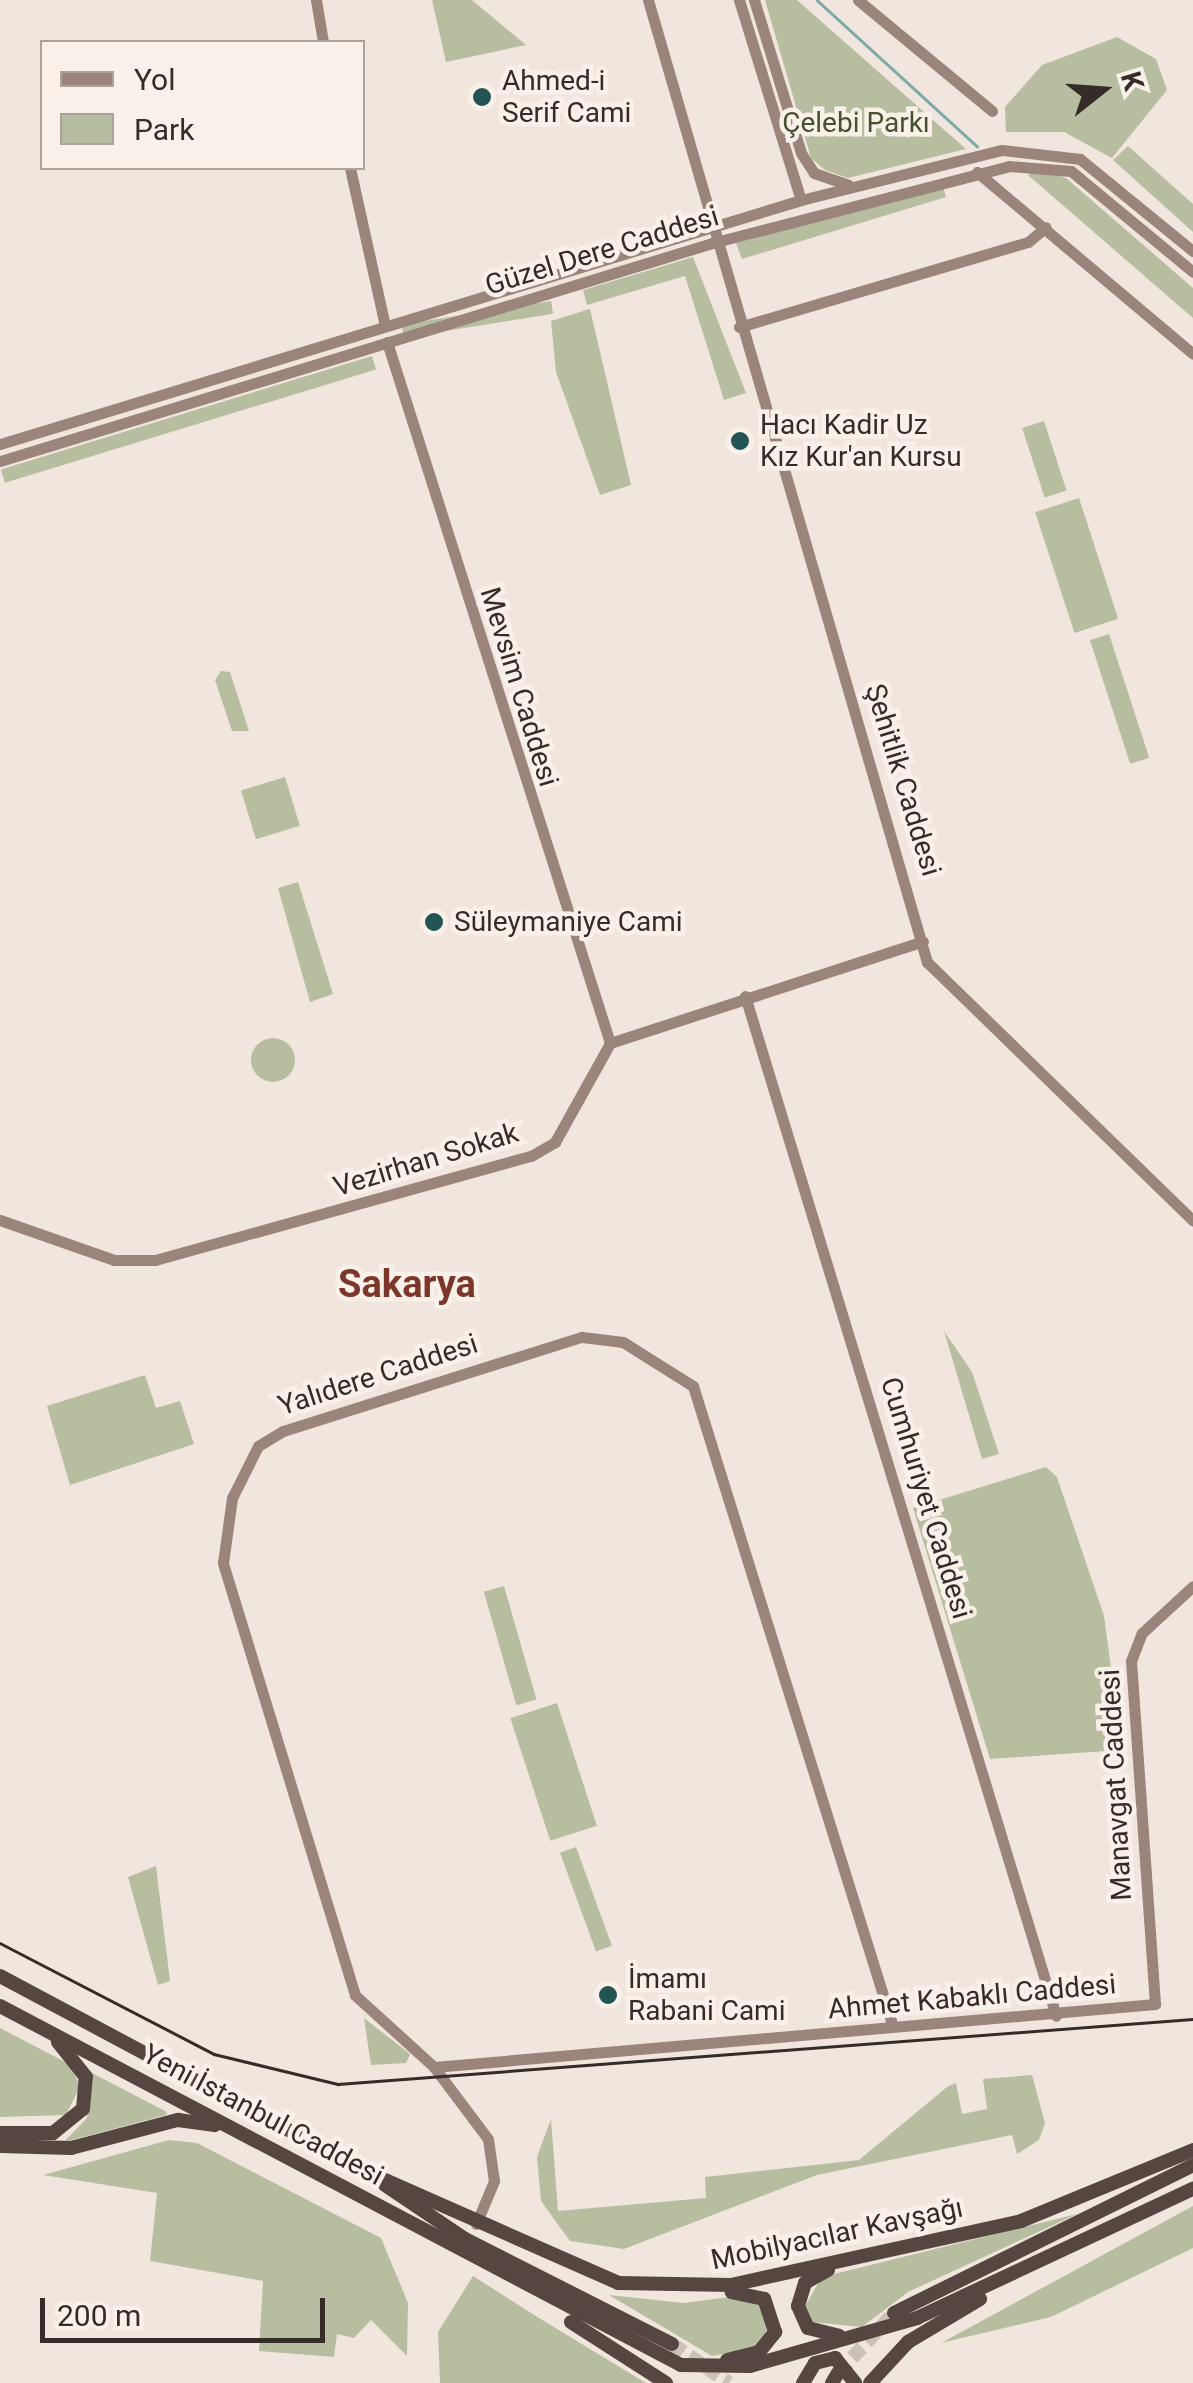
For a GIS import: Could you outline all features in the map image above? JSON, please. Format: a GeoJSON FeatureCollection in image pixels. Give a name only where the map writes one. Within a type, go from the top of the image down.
{"type":"FeatureCollection","features":[{"type":"Feature","properties":{"kind":"highway","name":"Yeni İstanbul Caddesi"},"geometry":{"type":"LineString","coordinates":[[4,1977],[368,2173]]}},
{"type":"Feature","properties":{"kind":"highway","name":"Yeni İstanbul Caddesi"},"geometry":{"type":"LineString","coordinates":[[0,2006],[500,2274]]}},
{"type":"Feature","properties":{"kind":"highway"},"geometry":{"type":"LineString","coordinates":[[0,2133],[53,2133],[87,2101],[84,2070],[43,2028]]}},
{"type":"Feature","properties":{"kind":"highway"},"geometry":{"type":"LineString","coordinates":[[0,2146],[82,2146],[184,2119],[234,2130]]}},
{"type":"Feature","properties":{"kind":"highway","name":"Mobilyacılar Kavşağı"},"geometry":{"type":"LineString","coordinates":[[368,2173],[595,2277],[682,2288],[880,2252],[1066,2208],[1193,2150]]}},
{"type":"Feature","properties":{"kind":"highway"},"geometry":{"type":"LineString","coordinates":[[894,2313],[1193,2164]]}},
{"type":"Feature","properties":{"kind":"highway"},"geometry":{"type":"LineString","coordinates":[[368,2173],[465,2238],[672,2344]]}},
{"type":"Feature","properties":{"kind":"highway"},"geometry":{"type":"LineString","coordinates":[[500,2274],[634,2347],[702,2366],[750,2366],[884,2328],[1031,2266],[1193,2189]]}},
{"type":"Feature","properties":{"kind":"highway"},"geometry":{"type":"LineString","coordinates":[[880,2252],[818,2273],[798,2306],[821,2336],[884,2328]]}},
{"type":"Feature","properties":{"kind":"highway"},"geometry":{"type":"LineString","coordinates":[[870,2383],[928,2328],[1031,2266]]}},
{"type":"Feature","properties":{"kind":"highway"},"geometry":{"type":"LineString","coordinates":[[500,2274],[666,2383]]}},
{"type":"Feature","properties":{"kind":"highway"},"geometry":{"type":"LineString","coordinates":[[682,2288],[751,2291],[774,2320],[759,2352],[702,2366]]}},
{"type":"Feature","properties":{"kind":"highway"},"geometry":{"type":"LineString","coordinates":[[803,2383],[815,2363],[834,2358],[855,2383]]}},
{"type":"Feature","properties":{"kind":"street"},"geometry":{"type":"LineString","coordinates":[[316,0],[323,40]]}},
{"type":"Feature","properties":{"kind":"street"},"geometry":{"type":"LineString","coordinates":[[648,0],[718,226],[712,242]]}},
{"type":"Feature","properties":{"kind":"street"},"geometry":{"type":"LineString","coordinates":[[740,0],[802,200]]}},
{"type":"Feature","properties":{"kind":"street"},"geometry":{"type":"LineString","coordinates":[[754,0],[801,153],[814,173],[857,186]]}},
{"type":"Feature","properties":{"kind":"street"},"geometry":{"type":"LineString","coordinates":[[858,0],[992,111]]}},
{"type":"Feature","properties":{"kind":"street","name":"Güzel Dere Caddesi"},"geometry":{"type":"LineString","coordinates":[[0,444],[802,200],[1002,150],[1057,150],[1102,174],[1193,251]]}},
{"type":"Feature","properties":{"kind":"street","name":"Güzel Dere Caddesi"},"geometry":{"type":"LineString","coordinates":[[0,461],[712,242],[977,172],[1029,163],[1070,171],[1193,272]]}},
{"type":"Feature","properties":{"kind":"street"},"geometry":{"type":"LineString","coordinates":[[350,170],[386,326]]}},
{"type":"Feature","properties":{"kind":"street"},"geometry":{"type":"LineString","coordinates":[[977,172],[1193,354]]}},
{"type":"Feature","properties":{"kind":"street"},"geometry":{"type":"LineString","coordinates":[[739,327],[1028,242],[1046,227]]}},
{"type":"Feature","properties":{"kind":"street","name":"Şehitlik Caddesi"},"geometry":{"type":"LineString","coordinates":[[712,242],[937,981],[1193,1221]]}},
{"type":"Feature","properties":{"kind":"street","name":"Mevsim Caddesi"},"geometry":{"type":"LineString","coordinates":[[387,342],[610,1044]]}},
{"type":"Feature","properties":{"kind":"street"},"geometry":{"type":"LineString","coordinates":[[610,1044],[745,996],[923,941]]}},
{"type":"Feature","properties":{"kind":"street","name":"Cumhuriyet Caddesi"},"geometry":{"type":"LineString","coordinates":[[745,996],[1056,2016]]}},
{"type":"Feature","properties":{"kind":"street","name":"Vezirhan Sokak"},"geometry":{"type":"LineString","coordinates":[[0,1220],[114,1260],[141,1260],[350,1210],[554,1142],[610,1044]]}},
{"type":"Feature","properties":{"kind":"street","name":"Yalıdere Caddesi"},"geometry":{"type":"LineString","coordinates":[[476,2224],[494,2181],[491,2148],[434,2066],[356,1995],[223,1563],[221,1528],[258,1446],[282,1430],[582,1336],[623,1342],[692,1386],[893,2027]]}},
{"type":"Feature","properties":{"kind":"street","name":"Manavgat Caddesi"},"geometry":{"type":"LineString","coordinates":[[1155,2004],[1131,1661],[1142,1633],[1193,1586]]}},
{"type":"Feature","properties":{"kind":"street","name":"Ahmet Kabaklı Caddesi"},"geometry":{"type":"LineString","coordinates":[[434,2066],[1056,2016],[1155,2004]]}},
{"type":"Feature","properties":{"kind":"green space"},"geometry":{"type":"Polygon","coordinates":[[[432,0],[472,0],[526,45],[446,62],[432,0]]]}},
{"type":"Feature","properties":{"kind":"green space","name":"Çelebi Parkı"},"geometry":{"type":"Polygon","coordinates":[[[765,0],[797,0],[966,149],[848,178],[825,170],[811,158],[765,0]]]}},
{"type":"Feature","properties":{"kind":"green space"},"geometry":{"type":"Polygon","coordinates":[[[1117,37],[1156,59],[1167,90],[1112,158],[1064,132],[1006,132],[1005,107],[1042,65],[1117,37]]]}},
{"type":"Feature","properties":{"kind":"green space"},"geometry":{"type":"Polygon","coordinates":[[[1128,146],[1193,204],[1193,232],[1113,160],[1128,146]]]}},
{"type":"Feature","properties":{"kind":"green space"},"geometry":{"type":"Polygon","coordinates":[[[1034,168],[1066,178],[1193,288],[1193,318],[1028,175],[1034,168]]]}},
{"type":"Feature","properties":{"kind":"green space"},"geometry":{"type":"Polygon","coordinates":[[[943,187],[946,197],[742,259],[736,243],[943,187]]]}},
{"type":"Feature","properties":{"kind":"green space"},"geometry":{"type":"Polygon","coordinates":[[[693,257],[746,393],[724,400],[685,276],[587,305],[583,290],[693,257]]]}},
{"type":"Feature","properties":{"kind":"green space"},"geometry":{"type":"Polygon","coordinates":[[[551,301],[553,314],[404,337],[402,325],[551,301]]]}},
{"type":"Feature","properties":{"kind":"green space"},"geometry":{"type":"Polygon","coordinates":[[[590,309],[631,485],[600,495],[556,372],[551,321],[590,309]]]}},
{"type":"Feature","properties":{"kind":"green space"},"geometry":{"type":"Polygon","coordinates":[[[372,356],[376,369],[5,483],[1,469],[372,356]]]}},
{"type":"Feature","properties":{"kind":"green space"},"geometry":{"type":"Polygon","coordinates":[[[1044,421],[1067,490],[1045,498],[1022,428],[1044,421]]]}},
{"type":"Feature","properties":{"kind":"green space"},"geometry":{"type":"Polygon","coordinates":[[[1079,498],[1118,619],[1074,633],[1035,512],[1079,498]]]}},
{"type":"Feature","properties":{"kind":"green space"},"geometry":{"type":"Polygon","coordinates":[[[1109,634],[1149,758],[1130,764],[1090,640],[1109,634]]]}},
{"type":"Feature","properties":{"kind":"green space"},"geometry":{"type":"Polygon","coordinates":[[[221,671],[230,672],[249,731],[232,731],[215,680],[221,671]]]}},
{"type":"Feature","properties":{"kind":"green space"},"geometry":{"type":"Polygon","coordinates":[[[285,777],[300,826],[256,839],[241,790],[285,777]]]}},
{"type":"Feature","properties":{"kind":"green space"},"geometry":{"type":"Polygon","coordinates":[[[298,882],[333,994],[310,1002],[278,888],[298,882]]]}},
{"type":"Feature","properties":{"kind":"green space"},"geometry":{"type":"Polygon","coordinates":[[[273,1038],[288,1045],[295,1060],[288,1075],[273,1082],[258,1075],[251,1060],[258,1045],[273,1038]]]}},
{"type":"Feature","properties":{"kind":"green space"},"geometry":{"type":"Polygon","coordinates":[[[944,1331],[972,1372],[999,1454],[982,1459],[944,1331]]]}},
{"type":"Feature","properties":{"kind":"green space"},"geometry":{"type":"Polygon","coordinates":[[[145,1375],[156,1408],[180,1401],[194,1444],[70,1485],[47,1406],[145,1375]]]}},
{"type":"Feature","properties":{"kind":"green space"},"geometry":{"type":"Polygon","coordinates":[[[1046,1467],[1057,1477],[1104,1616],[1122,1750],[990,1759],[913,1508],[1046,1467]]]}},
{"type":"Feature","properties":{"kind":"green space"},"geometry":{"type":"Polygon","coordinates":[[[504,1586],[537,1699],[516,1705],[484,1592],[504,1586]]]}},
{"type":"Feature","properties":{"kind":"green space"},"geometry":{"type":"Polygon","coordinates":[[[557,1703],[597,1826],[550,1841],[510,1718],[557,1703]]]}},
{"type":"Feature","properties":{"kind":"green space"},"geometry":{"type":"Polygon","coordinates":[[[576,1847],[612,1946],[596,1951],[560,1853],[576,1847]]]}},
{"type":"Feature","properties":{"kind":"green space"},"geometry":{"type":"Polygon","coordinates":[[[156,1866],[170,1981],[158,1985],[128,1877],[156,1866]]]}},
{"type":"Feature","properties":{"kind":"green space"},"geometry":{"type":"Polygon","coordinates":[[[364,2018],[410,2054],[406,2063],[371,2065],[364,2018]]]}},
{"type":"Feature","properties":{"kind":"green space"},"geometry":{"type":"Polygon","coordinates":[[[0,2028],[71,2065],[80,2086],[66,2115],[0,2117],[0,2028]]]}},
{"type":"Feature","properties":{"kind":"green space"},"geometry":{"type":"Polygon","coordinates":[[[92,2073],[167,2112],[166,2115],[64,2142],[87,2118],[92,2073]]]}},
{"type":"Feature","properties":{"kind":"green space"},"geometry":{"type":"Polygon","coordinates":[[[1032,2075],[1045,2123],[1039,2140],[1017,2154],[1012,2135],[817,2175],[624,2249],[570,2241],[541,2201],[537,2157],[551,2119],[558,2211],[706,2198],[705,2177],[859,2160],[947,2087],[956,2083],[962,2114],[987,2109],[983,2079],[1032,2075]]]}},
{"type":"Feature","properties":{"kind":"green space"},"geometry":{"type":"Polygon","coordinates":[[[169,2140],[197,2143],[381,2238],[408,2303],[407,2356],[371,2320],[354,2338],[337,2334],[334,2357],[259,2351],[263,2281],[150,2261],[157,2193],[43,2175],[169,2140]]]}},
{"type":"Feature","properties":{"kind":"green space"},"geometry":{"type":"Polygon","coordinates":[[[1193,2206],[1193,2248],[1051,2317],[941,2343],[1193,2206]]]}},
{"type":"Feature","properties":{"kind":"green space"},"geometry":{"type":"Polygon","coordinates":[[[1077,2214],[908,2292],[862,2327],[811,2322],[805,2306],[822,2277],[1077,2214]]]}},
{"type":"Feature","properties":{"kind":"green space"},"geometry":{"type":"Polygon","coordinates":[[[473,2276],[646,2383],[440,2383],[438,2332],[473,2276]]]}},
{"type":"Feature","properties":{"kind":"green space"},"geometry":{"type":"Polygon","coordinates":[[[609,2295],[684,2303],[737,2296],[760,2302],[767,2334],[753,2349],[712,2356],[609,2295]]]}},
{"type":"Feature","properties":{"kind":"waterway"},"geometry":{"type":"LineString","coordinates":[[817,0],[977,146]]}},
{"type":"Feature","properties":{"kind":"tunnel"},"geometry":{"type":"LineString","coordinates":[[838,2373],[894,2313]]}},
{"type":"Feature","properties":{"kind":"tunnel"},"geometry":{"type":"LineString","coordinates":[[672,2344],[729,2383]]}},
{"type":"Feature","properties":{"kind":"tram line"},"geometry":{"type":"LineString","coordinates":[[0,1943],[214,2054],[338,2084],[1193,2019]]}},
{"type":"Feature","properties":{"kind":"place","name":"Ahmed-i Serif Cami"},"geometry":{"type":"Point","coordinates":[482,97]}},
{"type":"Feature","properties":{"kind":"place","name":"Hacı Kadir Uz Kız Kur'an Kursu"},"geometry":{"type":"Point","coordinates":[740,441]}},
{"type":"Feature","properties":{"kind":"place","name":"Süleymaniye Cami"},"geometry":{"type":"Point","coordinates":[434,922]}},
{"type":"Feature","properties":{"kind":"place","name":"İmamı Rabani Cami"},"geometry":{"type":"Point","coordinates":[608,1995]}},
{"type":"Feature","properties":{"kind":"district","name":"Sakarya"},"geometry":{"type":"Point","coordinates":[407,1285]}}]}
